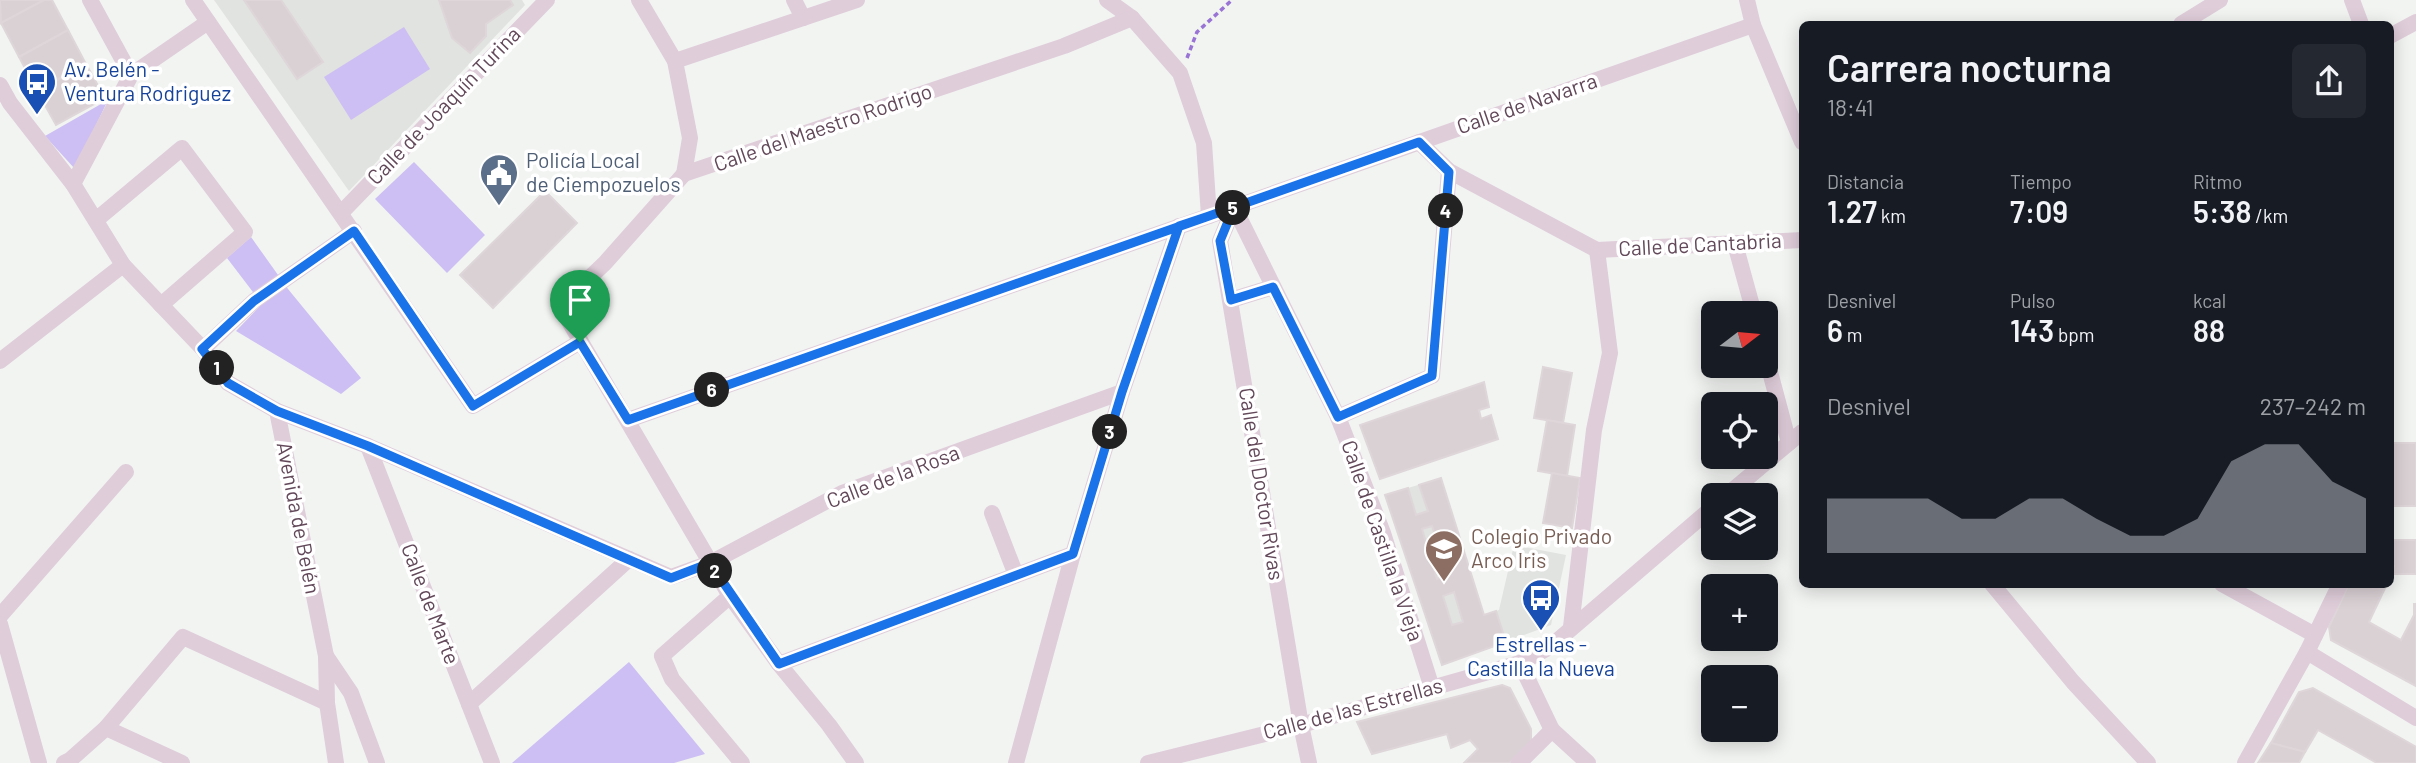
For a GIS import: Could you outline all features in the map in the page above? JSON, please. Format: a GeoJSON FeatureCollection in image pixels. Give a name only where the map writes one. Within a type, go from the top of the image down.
{"type":"FeatureCollection","features":[{"type":"Feature","properties":{"kind":"street"},"geometry":{"type":"LineString","coordinates":[[90,0],[131,75]]}},
{"type":"Feature","properties":{"kind":"street"},"geometry":{"type":"LineString","coordinates":[[193,0],[473,406],[580,342]]}},
{"type":"Feature","properties":{"kind":"street","name":"Calle de Joaquín Turina"},"geometry":{"type":"LineString","coordinates":[[341,213],[547,0]]}},
{"type":"Feature","properties":{"kind":"street"},"geometry":{"type":"LineString","coordinates":[[639,0],[675,61],[690,138],[684,174],[606,264],[560,306],[730,596],[856,763]]}},
{"type":"Feature","properties":{"kind":"street"},"geometry":{"type":"LineString","coordinates":[[794,0],[803,18]]}},
{"type":"Feature","properties":{"kind":"street"},"geometry":{"type":"LineString","coordinates":[[675,61],[857,0]]}},
{"type":"Feature","properties":{"kind":"street"},"geometry":{"type":"LineString","coordinates":[[1107,0],[1132,18],[1180,73],[1204,144],[1209,216]]}},
{"type":"Feature","properties":{"kind":"street"},"geometry":{"type":"LineString","coordinates":[[2186,21],[2220,0]]}},
{"type":"Feature","properties":{"kind":"street"},"geometry":{"type":"LineString","coordinates":[[2352,0],[2360,21]]}},
{"type":"Feature","properties":{"kind":"street"},"geometry":{"type":"LineString","coordinates":[[1752,2],[1753,24],[1799,135]]}},
{"type":"Feature","properties":{"kind":"street","name":"Calle del Maestro Rodrigo"},"geometry":{"type":"LineString","coordinates":[[684,174],[1064,46],[1132,18]]}},
{"type":"Feature","properties":{"kind":"street"},"geometry":{"type":"LineString","coordinates":[[73,184],[131,75],[208,22]]}},
{"type":"Feature","properties":{"kind":"street"},"geometry":{"type":"LineString","coordinates":[[2394,34],[2416,22]]}},
{"type":"Feature","properties":{"kind":"street","name":"Calle de Navarra"},"geometry":{"type":"LineString","coordinates":[[628,420],[1753,24]]}},
{"type":"Feature","properties":{"kind":"street"},"geometry":{"type":"LineString","coordinates":[[0,85],[10,103],[73,184],[123,265],[202,349],[228,383],[277,411],[368,446],[629,559],[469,704]]}},
{"type":"Feature","properties":{"kind":"street","name":"Calle de Cantabria"},"geometry":{"type":"LineString","coordinates":[[1419,142],[1449,172],[1597,250],[1799,240]]}},
{"type":"Feature","properties":{"kind":"street"},"geometry":{"type":"LineString","coordinates":[[96,220],[182,148],[245,232],[161,306]]}},
{"type":"Feature","properties":{"kind":"street"},"geometry":{"type":"LineString","coordinates":[[1338,417],[1432,376],[1449,172]]}},
{"type":"Feature","properties":{"kind":"street","name":"Calle de Castilla la Vieja"},"geometry":{"type":"LineString","coordinates":[[1234,207],[1338,417],[1383,533],[1432,688]]}},
{"type":"Feature","properties":{"kind":"street","name":"Calle del Doctor Rivas"},"geometry":{"type":"LineString","coordinates":[[1234,207],[1220,241],[1301,725],[1310,763]]}},
{"type":"Feature","properties":{"kind":"street"},"geometry":{"type":"LineString","coordinates":[[1016,763],[1073,554],[1122,392],[1179,226]]}},
{"type":"Feature","properties":{"kind":"street"},"geometry":{"type":"LineString","coordinates":[[202,349],[254,301],[354,231]]}},
{"type":"Feature","properties":{"kind":"street"},"geometry":{"type":"LineString","coordinates":[[1735,244],[1751,301]]}},
{"type":"Feature","properties":{"kind":"street"},"geometry":{"type":"LineString","coordinates":[[1572,628],[1594,430],[1611,353],[1597,250]]}},
{"type":"Feature","properties":{"kind":"street"},"geometry":{"type":"LineString","coordinates":[[0,360],[123,265]]}},
{"type":"Feature","properties":{"kind":"street"},"geometry":{"type":"LineString","coordinates":[[1231,300],[1273,287]]}},
{"type":"Feature","properties":{"kind":"street"},"geometry":{"type":"LineString","coordinates":[[1772,378],[1789,443]]}},
{"type":"Feature","properties":{"kind":"street","name":"Calle de la Rosa"},"geometry":{"type":"LineString","coordinates":[[629,559],[671,578],[710,563],[842,493],[1122,392]]}},
{"type":"Feature","properties":{"kind":"street","name":"Avenida de Belén"},"geometry":{"type":"LineString","coordinates":[[277,411],[326,656],[327,704],[336,763]]}},
{"type":"Feature","properties":{"kind":"street"},"geometry":{"type":"LineString","coordinates":[[1741,483],[1799,435]]}},
{"type":"Feature","properties":{"kind":"street","name":"Calle de Marte"},"geometry":{"type":"LineString","coordinates":[[368,446],[492,763]]}},
{"type":"Feature","properties":{"kind":"street"},"geometry":{"type":"LineString","coordinates":[[0,616],[126,472]]}},
{"type":"Feature","properties":{"kind":"street"},"geometry":{"type":"LineString","coordinates":[[992,513],[1016,575]]}},
{"type":"Feature","properties":{"kind":"street","name":"Calle de las Estrellas"},"geometry":{"type":"LineString","coordinates":[[1148,763],[1301,725],[1520,663],[1550,647],[1701,517]]}},
{"type":"Feature","properties":{"kind":"street"},"geometry":{"type":"LineString","coordinates":[[779,664],[1073,554]]}},
{"type":"Feature","properties":{"kind":"street"},"geometry":{"type":"LineString","coordinates":[[1995,588],[2073,682],[2148,763]]}},
{"type":"Feature","properties":{"kind":"street"},"geometry":{"type":"LineString","coordinates":[[2229,588],[2315,635]]}},
{"type":"Feature","properties":{"kind":"street"},"geometry":{"type":"LineString","coordinates":[[2245,763],[2338,588]]}},
{"type":"Feature","properties":{"kind":"street"},"geometry":{"type":"LineString","coordinates":[[730,596],[662,656],[672,679],[742,763]]}},
{"type":"Feature","properties":{"kind":"street"},"geometry":{"type":"LineString","coordinates":[[0,624],[39,763]]}},
{"type":"Feature","properties":{"kind":"street"},"geometry":{"type":"LineString","coordinates":[[64,763],[71,760],[106,728],[183,637],[327,704]]}},
{"type":"Feature","properties":{"kind":"street"},"geometry":{"type":"LineString","coordinates":[[2306,652],[2416,718]]}},
{"type":"Feature","properties":{"kind":"street"},"geometry":{"type":"LineString","coordinates":[[326,656],[351,693],[377,763]]}},
{"type":"Feature","properties":{"kind":"street"},"geometry":{"type":"LineString","coordinates":[[1520,663],[1552,730],[1588,763]]}},
{"type":"Feature","properties":{"kind":"street"},"geometry":{"type":"LineString","coordinates":[[106,728],[182,763]]}},
{"type":"Feature","properties":{"kind":"street"},"geometry":{"type":"LineString","coordinates":[[1519,763],[1552,730]]}},
{"type":"Feature","properties":{"kind":"path"},"geometry":{"type":"LineString","coordinates":[[1180,73],[1197,32],[1232,0]]}},
{"type":"Feature","properties":{"kind":"shaded area"},"geometry":{"type":"Polygon","coordinates":[[[214,0],[522,0],[525,5],[349,191],[214,0]]]}},
{"type":"Feature","properties":{"kind":"shaded area"},"geometry":{"type":"Polygon","coordinates":[[[404,27],[430,69],[351,120],[324,77],[404,27]]]}},
{"type":"Feature","properties":{"kind":"shaded area"},"geometry":{"type":"Polygon","coordinates":[[[108,100],[75,169],[45,136],[108,100]]]}},
{"type":"Feature","properties":{"kind":"shaded area"},"geometry":{"type":"Polygon","coordinates":[[[414,162],[485,235],[447,273],[375,199],[414,162]]]}},
{"type":"Feature","properties":{"kind":"shaded area"},"geometry":{"type":"Polygon","coordinates":[[[251,237],[288,289],[361,378],[341,394],[236,331],[262,304],[227,258],[251,237]]]}},
{"type":"Feature","properties":{"kind":"shaded area","name":"Colegio Privado Arco Iris"},"geometry":{"type":"Polygon","coordinates":[[[1441,478],[1484,615],[1499,610],[1514,545],[1566,555],[1551,625],[1442,665],[1385,495],[1441,478]]]}},
{"type":"Feature","properties":{"kind":"shaded area"},"geometry":{"type":"Polygon","coordinates":[[[629,662],[705,754],[674,763],[512,763],[629,662]]]}},
{"type":"Feature","properties":{"kind":"building"},"geometry":{"type":"Polygon","coordinates":[[[0,0],[44,0],[1,23],[0,0]]]}},
{"type":"Feature","properties":{"kind":"building"},"geometry":{"type":"Polygon","coordinates":[[[44,0],[52,0],[68,30],[19,57],[1,23],[44,0]]]}},
{"type":"Feature","properties":{"kind":"building"},"geometry":{"type":"Polygon","coordinates":[[[244,0],[281,0],[323,62],[297,79],[244,0]]]}},
{"type":"Feature","properties":{"kind":"building"},"geometry":{"type":"Polygon","coordinates":[[[439,0],[510,0],[513,5],[486,24],[486,36],[470,53],[452,38],[439,0]]]}},
{"type":"Feature","properties":{"kind":"building"},"geometry":{"type":"Polygon","coordinates":[[[68,30],[86,64],[37,91],[19,57],[68,30]]]}},
{"type":"Feature","properties":{"kind":"building"},"geometry":{"type":"Polygon","coordinates":[[[86,64],[105,98],[56,125],[37,91],[86,64]]]}},
{"type":"Feature","properties":{"kind":"building"},"geometry":{"type":"Polygon","coordinates":[[[545,191],[577,223],[493,308],[460,275],[545,191]]]}},
{"type":"Feature","properties":{"kind":"building"},"geometry":{"type":"Polygon","coordinates":[[[1543,367],[1572,373],[1563,423],[1534,418],[1543,367]]]}},
{"type":"Feature","properties":{"kind":"building"},"geometry":{"type":"Polygon","coordinates":[[[1484,382],[1489,407],[1479,410],[1481,419],[1491,415],[1498,439],[1380,479],[1360,425],[1484,382]]]}},
{"type":"Feature","properties":{"kind":"building"},"geometry":{"type":"Polygon","coordinates":[[[1547,420],[1575,425],[1567,476],[1538,471],[1547,420]]]}},
{"type":"Feature","properties":{"kind":"building"},"geometry":{"type":"Polygon","coordinates":[[[2394,443],[2416,443],[2416,506],[2394,506],[2394,443]]]}},
{"type":"Feature","properties":{"kind":"building"},"geometry":{"type":"Polygon","coordinates":[[[1552,473],[1580,478],[1572,528],[1543,523],[1552,473]]]}},
{"type":"Feature","properties":{"kind":"building","name":"Colegio Privado Arco Iris"},"geometry":{"type":"Polygon","coordinates":[[[1441,478],[1484,615],[1496,611],[1506,642],[1442,665],[1385,495],[1408,488],[1416,515],[1428,511],[1419,485],[1441,478]],[[1432,526],[1422,529],[1437,579],[1448,575],[1432,526]],[[1454,592],[1443,596],[1452,625],[1463,622],[1454,592]]]}},
{"type":"Feature","properties":{"kind":"building"},"geometry":{"type":"Polygon","coordinates":[[[2394,540],[2416,540],[2416,574],[2394,574],[2394,540]]]}},
{"type":"Feature","properties":{"kind":"building"},"geometry":{"type":"Polygon","coordinates":[[[2347,588],[2385,588],[2369,622],[2401,640],[2414,615],[2416,604],[2416,686],[2331,640],[2329,627],[2347,588]]]}},
{"type":"Feature","properties":{"kind":"building"},"geometry":{"type":"Polygon","coordinates":[[[1502,685],[1510,688],[1531,729],[1531,742],[1510,763],[1464,763],[1478,749],[1470,740],[1451,748],[1447,734],[1372,754],[1357,722],[1502,685]]]}},
{"type":"Feature","properties":{"kind":"building"},"geometry":{"type":"Polygon","coordinates":[[[2313,688],[2416,747],[2416,763],[2377,763],[2318,730],[2305,752],[2271,743],[2299,692],[2313,688]]]}},
{"type":"Feature","properties":{"kind":"building"},"geometry":{"type":"Polygon","coordinates":[[[2271,743],[2305,752],[2299,763],[2258,763],[2271,743]]]}},
{"type":"Feature","properties":{"kind":"place","name":"Av. Belén - Ventura Rodriguez"},"geometry":{"type":"Point","coordinates":[37,116]}},
{"type":"Feature","properties":{"kind":"place","name":"Policía Local de Ciempozuelos"},"geometry":{"type":"Point","coordinates":[499,207]}},
{"type":"Feature","properties":{"kind":"place","name":"Colegio Privado Arco Iris"},"geometry":{"type":"Point","coordinates":[1444,583]}},
{"type":"Feature","properties":{"kind":"place","name":"Estrellas - Castilla la Nueva"},"geometry":{"type":"Point","coordinates":[1541,632]}},
{"type":"Feature","properties":{"kind":"route"},"geometry":{"type":"LineString","coordinates":[[580,342],[473,406],[354,231],[254,301],[202,349],[228,383],[277,411],[368,446],[671,578],[710,563],[730,596],[779,664],[1073,554],[1122,392],[1179,226],[1419,142],[1449,172],[1432,376],[1338,417],[1273,287],[1231,300],[1220,241],[1234,207],[1209,216],[628,420],[580,342]]}}]}
